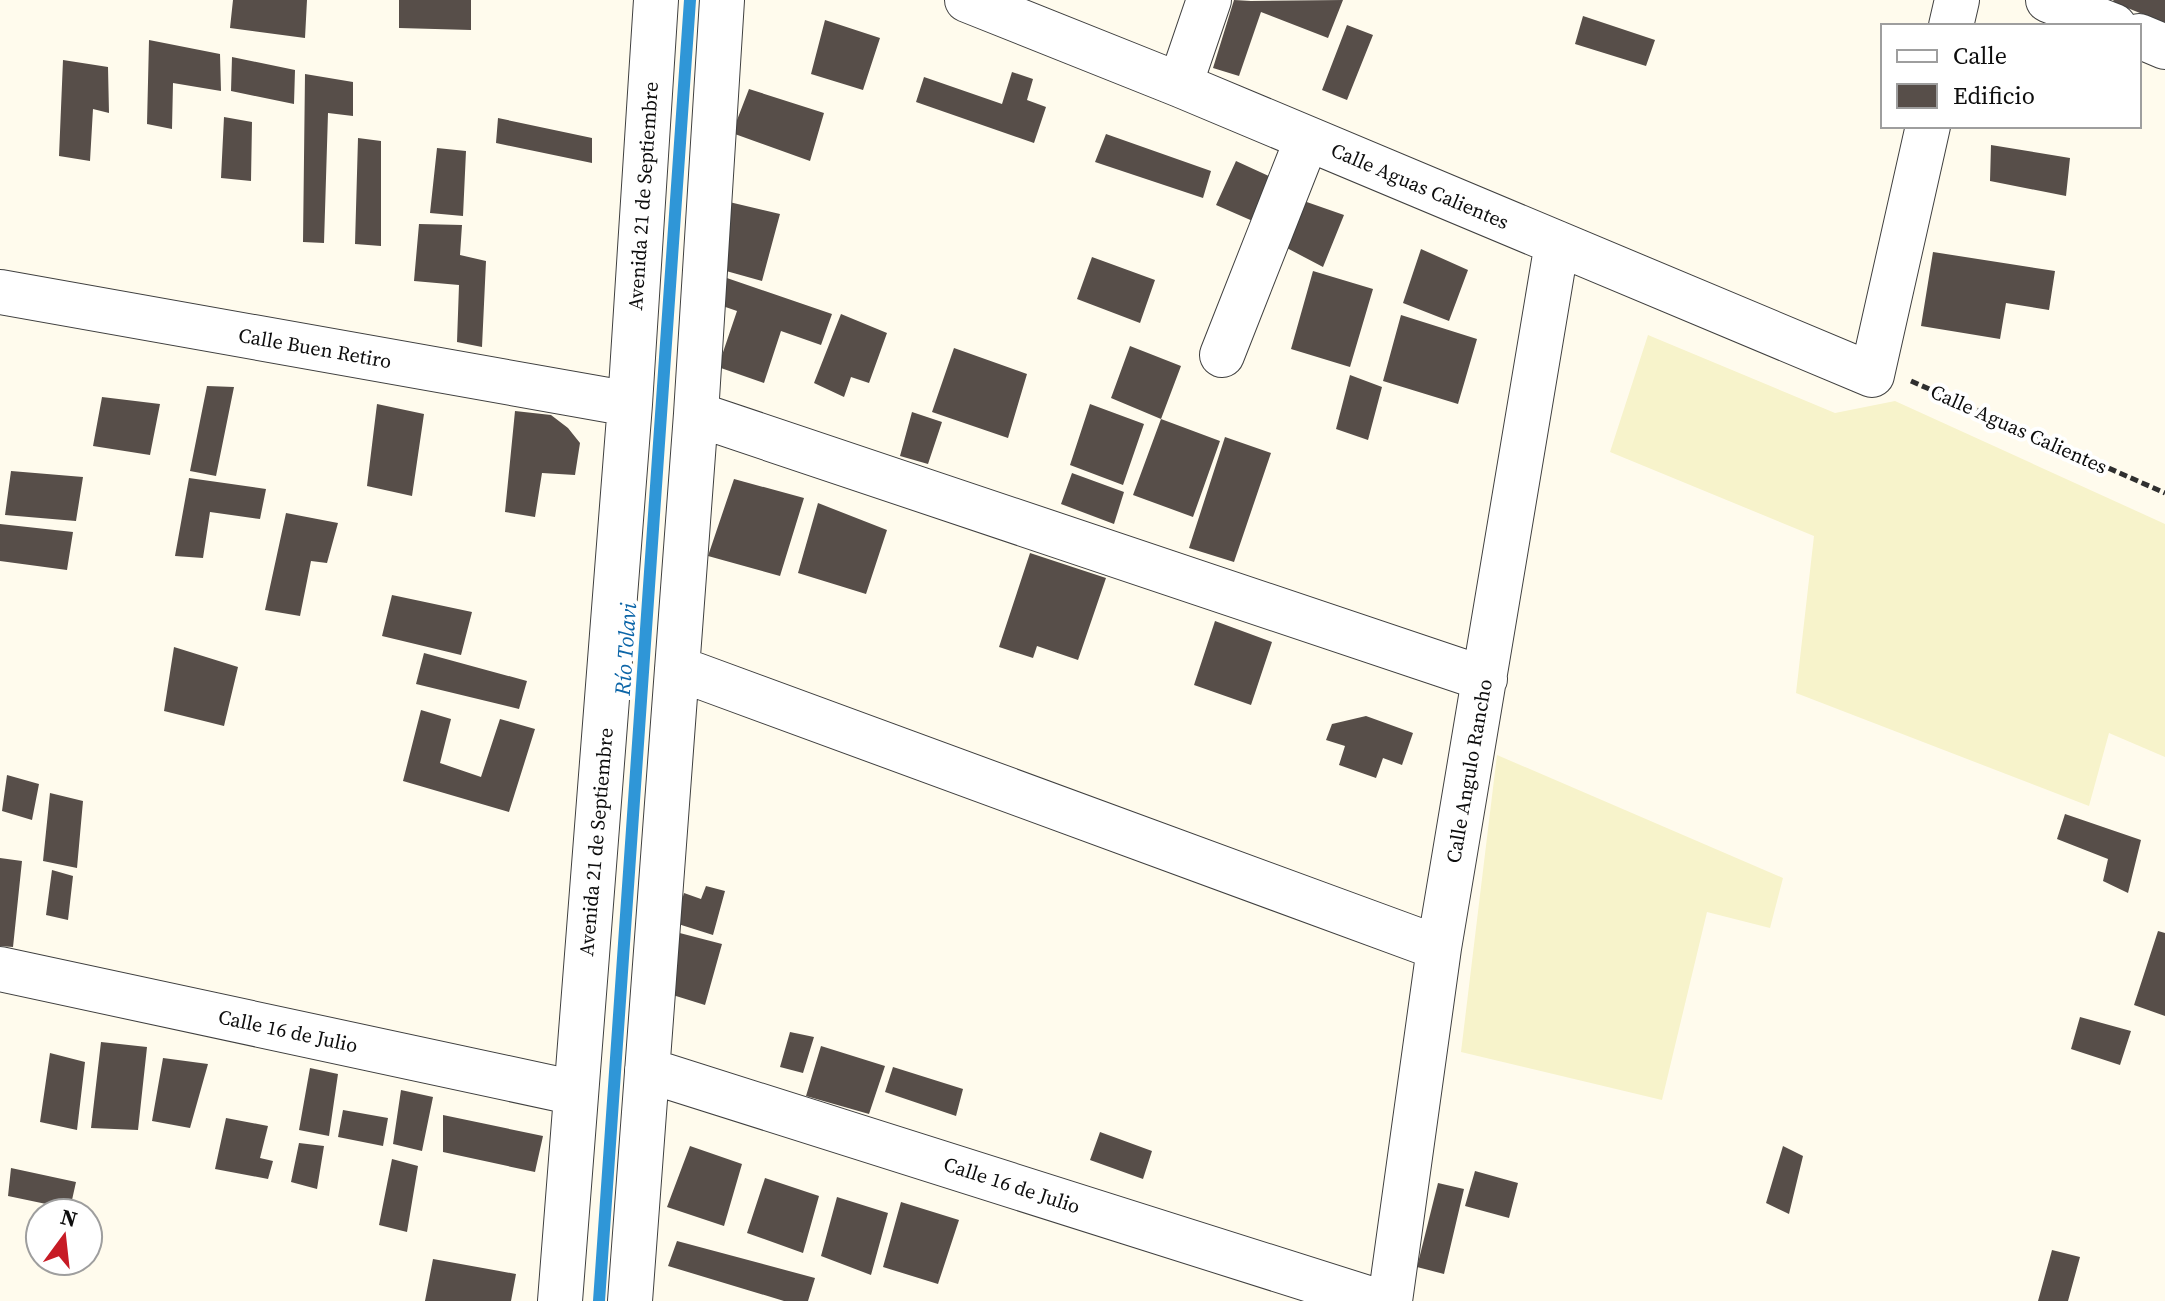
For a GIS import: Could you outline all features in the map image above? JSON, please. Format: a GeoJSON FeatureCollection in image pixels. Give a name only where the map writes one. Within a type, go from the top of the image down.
{"type":"FeatureCollection","features":[{"type":"Feature","properties":{"kind":"street","name":"Avenida 21 de Septiembre"},"geometry":{"type":"LineString","coordinates":[[560,1301],[630,404],[656,0]]}},
{"type":"Feature","properties":{"kind":"street"},"geometry":{"type":"LineString","coordinates":[[630,1301],[696,414],[722,0]]}},
{"type":"Feature","properties":{"kind":"street","name":"Calle Aguas Calientes"},"geometry":{"type":"LineString","coordinates":[[967,0],[1873,370]]}},
{"type":"Feature","properties":{"kind":"street"},"geometry":{"type":"LineString","coordinates":[[1180,85],[1209,0]]}},
{"type":"Feature","properties":{"kind":"street"},"geometry":{"type":"LineString","coordinates":[[1951,24],[1957,0]]}},
{"type":"Feature","properties":{"kind":"street"},"geometry":{"type":"LineString","coordinates":[[2063,3],[2110,24]]}},
{"type":"Feature","properties":{"kind":"street"},"geometry":{"type":"LineString","coordinates":[[2141,37],[2165,47]]}},
{"type":"Feature","properties":{"kind":"street"},"geometry":{"type":"LineString","coordinates":[[1873,370],[1928,128]]}},
{"type":"Feature","properties":{"kind":"street"},"geometry":{"type":"LineString","coordinates":[[1222,355],[1307,139]]}},
{"type":"Feature","properties":{"kind":"street","name":"Calle Angulo Rancho"},"geometry":{"type":"LineString","coordinates":[[1390,1301],[1439,948],[1557,243]]}},
{"type":"Feature","properties":{"kind":"street","name":"Calle Buen Retiro"},"geometry":{"type":"LineString","coordinates":[[0,292],[630,404]]}},
{"type":"Feature","properties":{"kind":"street"},"geometry":{"type":"LineString","coordinates":[[696,414],[1485,679]]}},
{"type":"Feature","properties":{"kind":"street"},"geometry":{"type":"LineString","coordinates":[[677,668],[1439,948]]}},
{"type":"Feature","properties":{"kind":"street","name":"Calle 16 de Julio"},"geometry":{"type":"LineString","coordinates":[[0,969],[576,1093]]}},
{"type":"Feature","properties":{"kind":"street","name":"Calle 16 de Julio"},"geometry":{"type":"LineString","coordinates":[[647,1070],[1377,1301]]}},
{"type":"Feature","properties":{"kind":"path","name":"Calle Aguas Calientes"},"geometry":{"type":"LineString","coordinates":[[1873,370],[2165,493]]}},
{"type":"Feature","properties":{"kind":"shaded area"},"geometry":{"type":"Polygon","coordinates":[[[1648,335],[1835,413],[1895,401],[2165,524],[2165,757],[2109,733],[2089,806],[1796,693],[1814,536],[1610,452],[1648,335]]]}},
{"type":"Feature","properties":{"kind":"shaded area"},"geometry":{"type":"Polygon","coordinates":[[[1497,755],[1783,878],[1770,928],[1707,912],[1662,1100],[1461,1052],[1497,755]]]}},
{"type":"Feature","properties":{"kind":"building"},"geometry":{"type":"Polygon","coordinates":[[[233,0],[307,0],[305,38],[230,28],[233,0]]]}},
{"type":"Feature","properties":{"kind":"building"},"geometry":{"type":"Polygon","coordinates":[[[399,0],[471,0],[471,30],[399,28],[399,0]]]}},
{"type":"Feature","properties":{"kind":"building"},"geometry":{"type":"Polygon","coordinates":[[[1234,0],[1343,0],[1328,38],[1261,12],[1239,76],[1213,68],[1234,0]]]}},
{"type":"Feature","properties":{"kind":"building"},"geometry":{"type":"Polygon","coordinates":[[[2113,0],[2165,0],[2165,23],[2115,3],[2113,0]]]}},
{"type":"Feature","properties":{"kind":"building"},"geometry":{"type":"Polygon","coordinates":[[[1583,16],[1655,40],[1646,66],[1575,44],[1583,16]]]}},
{"type":"Feature","properties":{"kind":"building"},"geometry":{"type":"Polygon","coordinates":[[[825,20],[880,38],[863,90],[811,74],[825,20]]]}},
{"type":"Feature","properties":{"kind":"building"},"geometry":{"type":"Polygon","coordinates":[[[1347,25],[1373,35],[1347,100],[1322,90],[1347,25]]]}},
{"type":"Feature","properties":{"kind":"building"},"geometry":{"type":"Polygon","coordinates":[[[149,40],[220,54],[221,91],[173,83],[172,129],[147,124],[149,40]]]}},
{"type":"Feature","properties":{"kind":"building"},"geometry":{"type":"Polygon","coordinates":[[[232,57],[295,70],[294,104],[231,91],[232,57]]]}},
{"type":"Feature","properties":{"kind":"building"},"geometry":{"type":"Polygon","coordinates":[[[63,60],[108,67],[109,113],[93,109],[90,161],[59,156],[63,60]]]}},
{"type":"Feature","properties":{"kind":"building"},"geometry":{"type":"Polygon","coordinates":[[[1012,72],[1033,79],[1027,100],[1046,107],[1034,143],[916,102],[924,77],[1002,104],[1012,72]]]}},
{"type":"Feature","properties":{"kind":"building"},"geometry":{"type":"Polygon","coordinates":[[[305,74],[353,82],[353,116],[328,113],[324,243],[303,242],[305,74]]]}},
{"type":"Feature","properties":{"kind":"building"},"geometry":{"type":"Polygon","coordinates":[[[749,89],[824,113],[810,161],[732,133],[749,89]]]}},
{"type":"Feature","properties":{"kind":"building"},"geometry":{"type":"Polygon","coordinates":[[[224,117],[252,122],[251,181],[221,178],[224,117]]]}},
{"type":"Feature","properties":{"kind":"building"},"geometry":{"type":"Polygon","coordinates":[[[498,118],[592,138],[592,163],[496,143],[498,118]]]}},
{"type":"Feature","properties":{"kind":"building"},"geometry":{"type":"Polygon","coordinates":[[[1106,134],[1211,171],[1203,198],[1095,162],[1106,134]]]}},
{"type":"Feature","properties":{"kind":"building"},"geometry":{"type":"Polygon","coordinates":[[[358,138],[381,141],[381,246],[355,244],[358,138]]]}},
{"type":"Feature","properties":{"kind":"building"},"geometry":{"type":"Polygon","coordinates":[[[1991,145],[2070,158],[2066,196],[1990,181],[1991,145]]]}},
{"type":"Feature","properties":{"kind":"building"},"geometry":{"type":"Polygon","coordinates":[[[437,148],[466,151],[463,216],[430,213],[437,148]]]}},
{"type":"Feature","properties":{"kind":"building"},"geometry":{"type":"Polygon","coordinates":[[[1236,161],[1273,178],[1255,222],[1216,205],[1236,161]]]}},
{"type":"Feature","properties":{"kind":"building"},"geometry":{"type":"Polygon","coordinates":[[[1301,200],[1344,215],[1323,267],[1283,246],[1301,200]]]}},
{"type":"Feature","properties":{"kind":"building"},"geometry":{"type":"Polygon","coordinates":[[[725,201],[780,214],[762,281],[719,269],[725,201]]]}},
{"type":"Feature","properties":{"kind":"building"},"geometry":{"type":"Polygon","coordinates":[[[419,224],[462,225],[460,255],[486,261],[482,347],[457,342],[459,285],[414,281],[419,224]]]}},
{"type":"Feature","properties":{"kind":"building"},"geometry":{"type":"Polygon","coordinates":[[[1421,249],[1468,270],[1449,321],[1403,303],[1421,249]]]}},
{"type":"Feature","properties":{"kind":"building"},"geometry":{"type":"Polygon","coordinates":[[[1933,252],[2055,271],[2049,310],[2006,303],[2000,339],[1921,326],[1933,252]]]}},
{"type":"Feature","properties":{"kind":"building"},"geometry":{"type":"Polygon","coordinates":[[[1092,257],[1155,280],[1140,323],[1077,299],[1092,257]]]}},
{"type":"Feature","properties":{"kind":"building"},"geometry":{"type":"Polygon","coordinates":[[[1313,271],[1373,289],[1350,367],[1291,349],[1313,271]]]}},
{"type":"Feature","properties":{"kind":"building"},"geometry":{"type":"Polygon","coordinates":[[[721,276],[832,314],[821,345],[781,331],[764,383],[718,367],[737,311],[711,302],[721,276]]]}},
{"type":"Feature","properties":{"kind":"building"},"geometry":{"type":"Polygon","coordinates":[[[841,314],[887,333],[869,383],[851,377],[844,397],[814,383],[841,314]]]}},
{"type":"Feature","properties":{"kind":"building"},"geometry":{"type":"Polygon","coordinates":[[[1401,315],[1477,339],[1458,404],[1383,381],[1401,315]]]}},
{"type":"Feature","properties":{"kind":"building"},"geometry":{"type":"Polygon","coordinates":[[[1130,346],[1181,366],[1161,419],[1111,398],[1130,346]]]}},
{"type":"Feature","properties":{"kind":"building"},"geometry":{"type":"Polygon","coordinates":[[[954,348],[1027,374],[1008,438],[932,412],[954,348]]]}},
{"type":"Feature","properties":{"kind":"building"},"geometry":{"type":"Polygon","coordinates":[[[1350,375],[1382,387],[1368,440],[1336,429],[1350,375]]]}},
{"type":"Feature","properties":{"kind":"building"},"geometry":{"type":"Polygon","coordinates":[[[207,386],[234,387],[216,476],[190,471],[207,386]]]}},
{"type":"Feature","properties":{"kind":"building"},"geometry":{"type":"Polygon","coordinates":[[[102,397],[160,404],[150,455],[93,446],[102,397]]]}},
{"type":"Feature","properties":{"kind":"building"},"geometry":{"type":"Polygon","coordinates":[[[377,404],[424,414],[412,496],[367,486],[377,404]]]}},
{"type":"Feature","properties":{"kind":"building"},"geometry":{"type":"Polygon","coordinates":[[[1090,404],[1144,424],[1123,485],[1070,465],[1090,404]]]}},
{"type":"Feature","properties":{"kind":"building"},"geometry":{"type":"Polygon","coordinates":[[[515,411],[551,415],[568,428],[580,443],[575,475],[542,473],[535,517],[505,512],[515,411]]]}},
{"type":"Feature","properties":{"kind":"building"},"geometry":{"type":"Polygon","coordinates":[[[912,412],[942,422],[928,464],[900,456],[912,412]]]}},
{"type":"Feature","properties":{"kind":"building"},"geometry":{"type":"Polygon","coordinates":[[[1161,419],[1220,441],[1193,517],[1133,495],[1161,419]]]}},
{"type":"Feature","properties":{"kind":"building"},"geometry":{"type":"Polygon","coordinates":[[[1225,437],[1271,453],[1234,562],[1189,548],[1225,437]]]}},
{"type":"Feature","properties":{"kind":"building"},"geometry":{"type":"Polygon","coordinates":[[[11,471],[83,477],[76,521],[5,515],[11,471]]]}},
{"type":"Feature","properties":{"kind":"building"},"geometry":{"type":"Polygon","coordinates":[[[1072,473],[1124,492],[1114,524],[1061,504],[1072,473]]]}},
{"type":"Feature","properties":{"kind":"building"},"geometry":{"type":"Polygon","coordinates":[[[189,478],[266,489],[260,519],[210,512],[203,558],[175,556],[189,478]]]}},
{"type":"Feature","properties":{"kind":"building"},"geometry":{"type":"Polygon","coordinates":[[[734,479],[804,498],[780,576],[708,556],[734,479]]]}},
{"type":"Feature","properties":{"kind":"building"},"geometry":{"type":"Polygon","coordinates":[[[818,503],[887,530],[866,594],[798,573],[818,503]]]}},
{"type":"Feature","properties":{"kind":"building"},"geometry":{"type":"Polygon","coordinates":[[[286,513],[338,523],[327,563],[311,561],[300,616],[265,610],[286,513]]]}},
{"type":"Feature","properties":{"kind":"building"},"geometry":{"type":"Polygon","coordinates":[[[0,524],[73,532],[67,570],[0,561],[0,524]]]}},
{"type":"Feature","properties":{"kind":"building"},"geometry":{"type":"Polygon","coordinates":[[[1030,553],[1106,578],[1078,660],[1037,646],[1033,658],[999,647],[1030,553]]]}},
{"type":"Feature","properties":{"kind":"building"},"geometry":{"type":"Polygon","coordinates":[[[392,595],[472,612],[461,655],[382,636],[392,595]]]}},
{"type":"Feature","properties":{"kind":"building"},"geometry":{"type":"Polygon","coordinates":[[[1215,621],[1272,642],[1251,705],[1194,685],[1215,621]]]}},
{"type":"Feature","properties":{"kind":"building"},"geometry":{"type":"Polygon","coordinates":[[[174,647],[238,667],[224,726],[164,711],[174,647]]]}},
{"type":"Feature","properties":{"kind":"building"},"geometry":{"type":"Polygon","coordinates":[[[424,653],[527,681],[519,709],[416,684],[424,653]]]}},
{"type":"Feature","properties":{"kind":"building"},"geometry":{"type":"Polygon","coordinates":[[[421,710],[451,719],[440,763],[481,777],[500,719],[535,729],[509,812],[403,781],[421,710]]]}},
{"type":"Feature","properties":{"kind":"building"},"geometry":{"type":"Polygon","coordinates":[[[1366,716],[1413,733],[1402,765],[1383,758],[1376,778],[1339,765],[1345,746],[1326,740],[1332,724],[1366,716]]]}},
{"type":"Feature","properties":{"kind":"building"},"geometry":{"type":"Polygon","coordinates":[[[7,775],[39,784],[32,820],[2,811],[7,775]]]}},
{"type":"Feature","properties":{"kind":"building"},"geometry":{"type":"Polygon","coordinates":[[[50,793],[83,801],[77,868],[43,861],[50,793]]]}},
{"type":"Feature","properties":{"kind":"building"},"geometry":{"type":"Polygon","coordinates":[[[2065,814],[2141,840],[2128,893],[2103,881],[2108,859],[2057,839],[2065,814]]]}},
{"type":"Feature","properties":{"kind":"building"},"geometry":{"type":"Polygon","coordinates":[[[0,858],[22,861],[13,947],[0,946],[0,858]]]}},
{"type":"Feature","properties":{"kind":"building"},"geometry":{"type":"Polygon","coordinates":[[[52,870],[73,876],[68,920],[46,915],[52,870]]]}},
{"type":"Feature","properties":{"kind":"building"},"geometry":{"type":"Polygon","coordinates":[[[706,886],[725,891],[713,935],[675,923],[684,893],[701,899],[706,886]]]}},
{"type":"Feature","properties":{"kind":"building"},"geometry":{"type":"Polygon","coordinates":[[[672,931],[722,944],[705,1005],[663,992],[672,931]]]}},
{"type":"Feature","properties":{"kind":"building"},"geometry":{"type":"Polygon","coordinates":[[[2158,931],[2165,933],[2165,1016],[2134,1005],[2158,931]]]}},
{"type":"Feature","properties":{"kind":"building"},"geometry":{"type":"Polygon","coordinates":[[[2080,1017],[2131,1031],[2120,1065],[2071,1049],[2080,1017]]]}},
{"type":"Feature","properties":{"kind":"building"},"geometry":{"type":"Polygon","coordinates":[[[790,1032],[814,1037],[803,1073],[780,1067],[790,1032]]]}},
{"type":"Feature","properties":{"kind":"building"},"geometry":{"type":"Polygon","coordinates":[[[101,1042],[147,1047],[138,1130],[91,1128],[101,1042]]]}},
{"type":"Feature","properties":{"kind":"building"},"geometry":{"type":"Polygon","coordinates":[[[821,1046],[885,1066],[869,1114],[806,1096],[821,1046]]]}},
{"type":"Feature","properties":{"kind":"building"},"geometry":{"type":"Polygon","coordinates":[[[50,1053],[85,1062],[77,1130],[40,1122],[50,1053]]]}},
{"type":"Feature","properties":{"kind":"building"},"geometry":{"type":"Polygon","coordinates":[[[163,1058],[208,1064],[190,1128],[152,1121],[163,1058]]]}},
{"type":"Feature","properties":{"kind":"building"},"geometry":{"type":"Polygon","coordinates":[[[893,1067],[963,1089],[956,1116],[885,1092],[893,1067]]]}},
{"type":"Feature","properties":{"kind":"building"},"geometry":{"type":"Polygon","coordinates":[[[310,1068],[338,1074],[329,1136],[299,1130],[310,1068]]]}},
{"type":"Feature","properties":{"kind":"building"},"geometry":{"type":"Polygon","coordinates":[[[401,1090],[433,1097],[422,1151],[393,1144],[401,1090]]]}},
{"type":"Feature","properties":{"kind":"building"},"geometry":{"type":"Polygon","coordinates":[[[343,1110],[388,1118],[383,1146],[338,1137],[343,1110]]]}},
{"type":"Feature","properties":{"kind":"building"},"geometry":{"type":"Polygon","coordinates":[[[443,1115],[543,1136],[535,1172],[443,1152],[443,1115]]]}},
{"type":"Feature","properties":{"kind":"building"},"geometry":{"type":"Polygon","coordinates":[[[226,1118],[268,1126],[260,1158],[273,1161],[268,1179],[215,1169],[226,1118]]]}},
{"type":"Feature","properties":{"kind":"building"},"geometry":{"type":"Polygon","coordinates":[[[1100,1132],[1152,1151],[1143,1179],[1090,1160],[1100,1132]]]}},
{"type":"Feature","properties":{"kind":"building"},"geometry":{"type":"Polygon","coordinates":[[[299,1143],[324,1146],[317,1189],[291,1182],[299,1143]]]}},
{"type":"Feature","properties":{"kind":"building"},"geometry":{"type":"Polygon","coordinates":[[[690,1146],[742,1164],[724,1226],[667,1207],[690,1146]]]}},
{"type":"Feature","properties":{"kind":"building"},"geometry":{"type":"Polygon","coordinates":[[[1783,1146],[1803,1156],[1789,1214],[1766,1203],[1783,1146]]]}},
{"type":"Feature","properties":{"kind":"building"},"geometry":{"type":"Polygon","coordinates":[[[392,1159],[418,1166],[407,1232],[379,1225],[392,1159]]]}},
{"type":"Feature","properties":{"kind":"building"},"geometry":{"type":"Polygon","coordinates":[[[11,1168],[76,1182],[73,1197],[24,1199],[8,1196],[11,1168]]]}},
{"type":"Feature","properties":{"kind":"building"},"geometry":{"type":"Polygon","coordinates":[[[1475,1171],[1518,1183],[1509,1218],[1465,1206],[1475,1171]]]}},
{"type":"Feature","properties":{"kind":"building"},"geometry":{"type":"Polygon","coordinates":[[[765,1178],[819,1196],[803,1253],[747,1233],[765,1178]]]}},
{"type":"Feature","properties":{"kind":"building"},"geometry":{"type":"Polygon","coordinates":[[[1438,1183],[1464,1189],[1444,1274],[1417,1267],[1438,1183]]]}},
{"type":"Feature","properties":{"kind":"building"},"geometry":{"type":"Polygon","coordinates":[[[837,1197],[888,1213],[871,1275],[821,1256],[837,1197]]]}},
{"type":"Feature","properties":{"kind":"building"},"geometry":{"type":"Polygon","coordinates":[[[901,1202],[959,1220],[938,1284],[883,1267],[901,1202]]]}},
{"type":"Feature","properties":{"kind":"building"},"geometry":{"type":"Polygon","coordinates":[[[677,1241],[815,1278],[808,1301],[784,1301],[668,1266],[677,1241]]]}},
{"type":"Feature","properties":{"kind":"building"},"geometry":{"type":"Polygon","coordinates":[[[2052,1250],[2080,1257],[2068,1301],[2038,1301],[2052,1250]]]}},
{"type":"Feature","properties":{"kind":"building"},"geometry":{"type":"Polygon","coordinates":[[[433,1259],[516,1274],[511,1301],[425,1301],[433,1259]]]}},
{"type":"Feature","properties":{"kind":"waterway","name":"Río Tolavi"},"geometry":{"type":"LineString","coordinates":[[599,1301],[690,0]]}}]}
